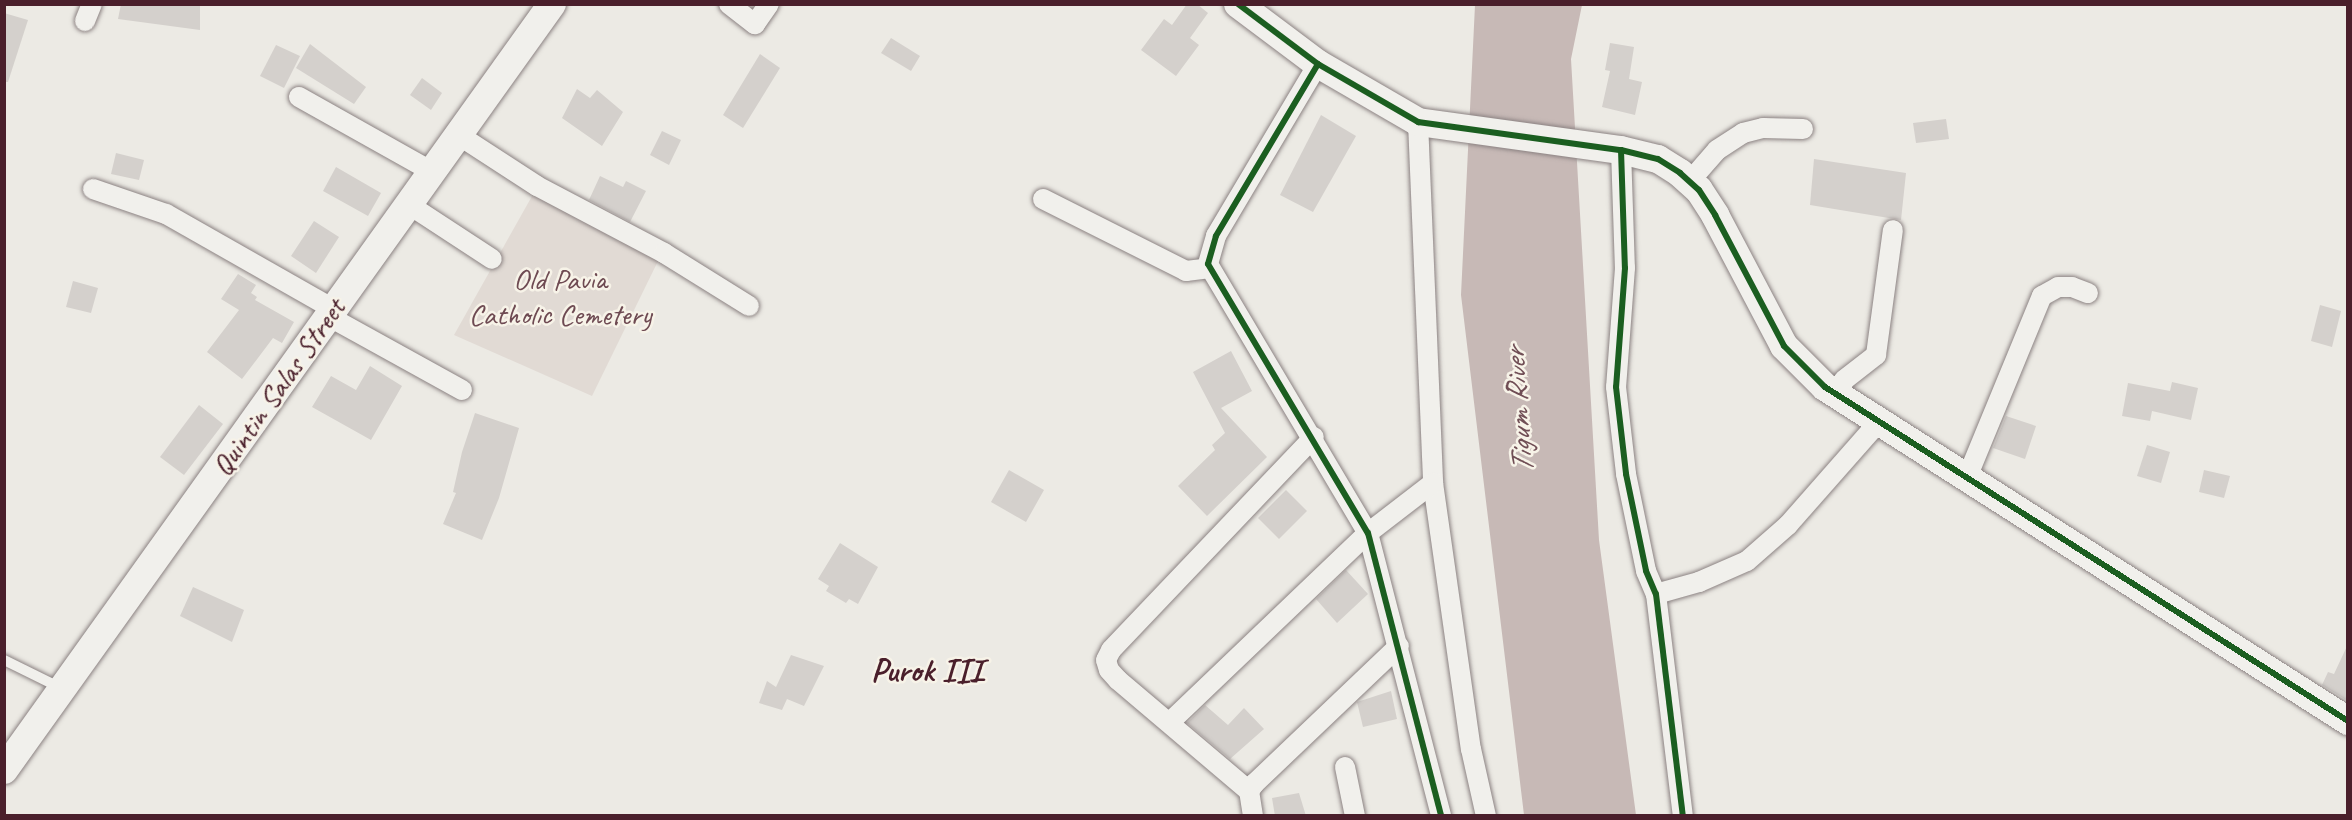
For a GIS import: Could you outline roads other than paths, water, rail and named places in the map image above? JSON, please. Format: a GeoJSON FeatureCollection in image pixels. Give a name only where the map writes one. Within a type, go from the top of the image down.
{"type":"FeatureCollection","features":[{"type":"Feature","properties":{"kind":"street","name":"Quintin Salas Street"},"geometry":{"type":"LineString","coordinates":[[4,770],[552,4]]}},
{"type":"Feature","properties":{"kind":"street"},"geometry":{"type":"LineString","coordinates":[[729,4],[756,24],[769,4]]}},
{"type":"Feature","properties":{"kind":"street"},"geometry":{"type":"LineString","coordinates":[[1238,4],[1318,64],[1425,124],[1612,149],[1658,159],[1690,181],[1715,215],[1784,346],[1803,368],[1837,396],[2348,721]]}},
{"type":"Feature","properties":{"kind":"street"},"geometry":{"type":"LineString","coordinates":[[1318,64],[1216,236],[1210,268],[1314,437],[1368,533],[1441,816]]}},
{"type":"Feature","properties":{"kind":"street"},"geometry":{"type":"LineString","coordinates":[[299,97],[431,171]]}},
{"type":"Feature","properties":{"kind":"street"},"geometry":{"type":"LineString","coordinates":[[1425,124],[1433,483],[1471,748],[1486,816]]}},
{"type":"Feature","properties":{"kind":"street"},"geometry":{"type":"LineString","coordinates":[[1690,181],[1717,150],[1743,133],[1763,128],[1803,129]]}},
{"type":"Feature","properties":{"kind":"street"},"geometry":{"type":"LineString","coordinates":[[457,134],[537,186],[664,253],[749,306]]}},
{"type":"Feature","properties":{"kind":"street"},"geometry":{"type":"LineString","coordinates":[[1612,149],[1625,268],[1616,387],[1629,485],[1646,571],[1656,594],[1683,816]]}},
{"type":"Feature","properties":{"kind":"street"},"geometry":{"type":"LineString","coordinates":[[93,189],[166,214],[462,390]]}},
{"type":"Feature","properties":{"kind":"street"},"geometry":{"type":"LineString","coordinates":[[1042,199],[1186,271],[1210,268]]}},
{"type":"Feature","properties":{"kind":"street"},"geometry":{"type":"LineString","coordinates":[[408,204],[492,259]]}},
{"type":"Feature","properties":{"kind":"street"},"geometry":{"type":"LineString","coordinates":[[1837,396],[1844,380],[1876,355],[1893,231]]}},
{"type":"Feature","properties":{"kind":"street"},"geometry":{"type":"LineString","coordinates":[[1966,480],[2042,296],[2058,287],[2072,287],[2088,293]]}},
{"type":"Feature","properties":{"kind":"street"},"geometry":{"type":"LineString","coordinates":[[1656,594],[1699,582],[1747,561],[1788,525],[1878,423]]}},
{"type":"Feature","properties":{"kind":"street"},"geometry":{"type":"LineString","coordinates":[[1253,816],[1249,791],[1109,670],[1106,660],[1111,650],[1314,437]]}},
{"type":"Feature","properties":{"kind":"street"},"geometry":{"type":"LineString","coordinates":[[1170,722],[1368,533],[1433,483]]}},
{"type":"Feature","properties":{"kind":"street"},"geometry":{"type":"LineString","coordinates":[[1249,791],[1399,646]]}},
{"type":"Feature","properties":{"kind":"street"},"geometry":{"type":"LineString","coordinates":[[1345,768],[1355,816]]}},
{"type":"Feature","properties":{"kind":"lane"},"geometry":{"type":"LineString","coordinates":[[4,660],[63,689]]}},
{"type":"Feature","properties":{"kind":"water","name":"Tigum River"},"geometry":{"type":"Polygon","coordinates":[[[1475,5],[1582,5],[1571,59],[1599,540],[1636,815],[1524,815],[1461,295],[1475,5]]]}},
{"type":"Feature","properties":{"kind":"district","name":"Purok III"},"geometry":{"type":"Point","coordinates":[927,671]}},
{"type":"Feature","properties":{"kind":"park label","name":"Old Pavia Catholic Cemetery"},"geometry":{"type":"Point","coordinates":[560,296]}}]}
